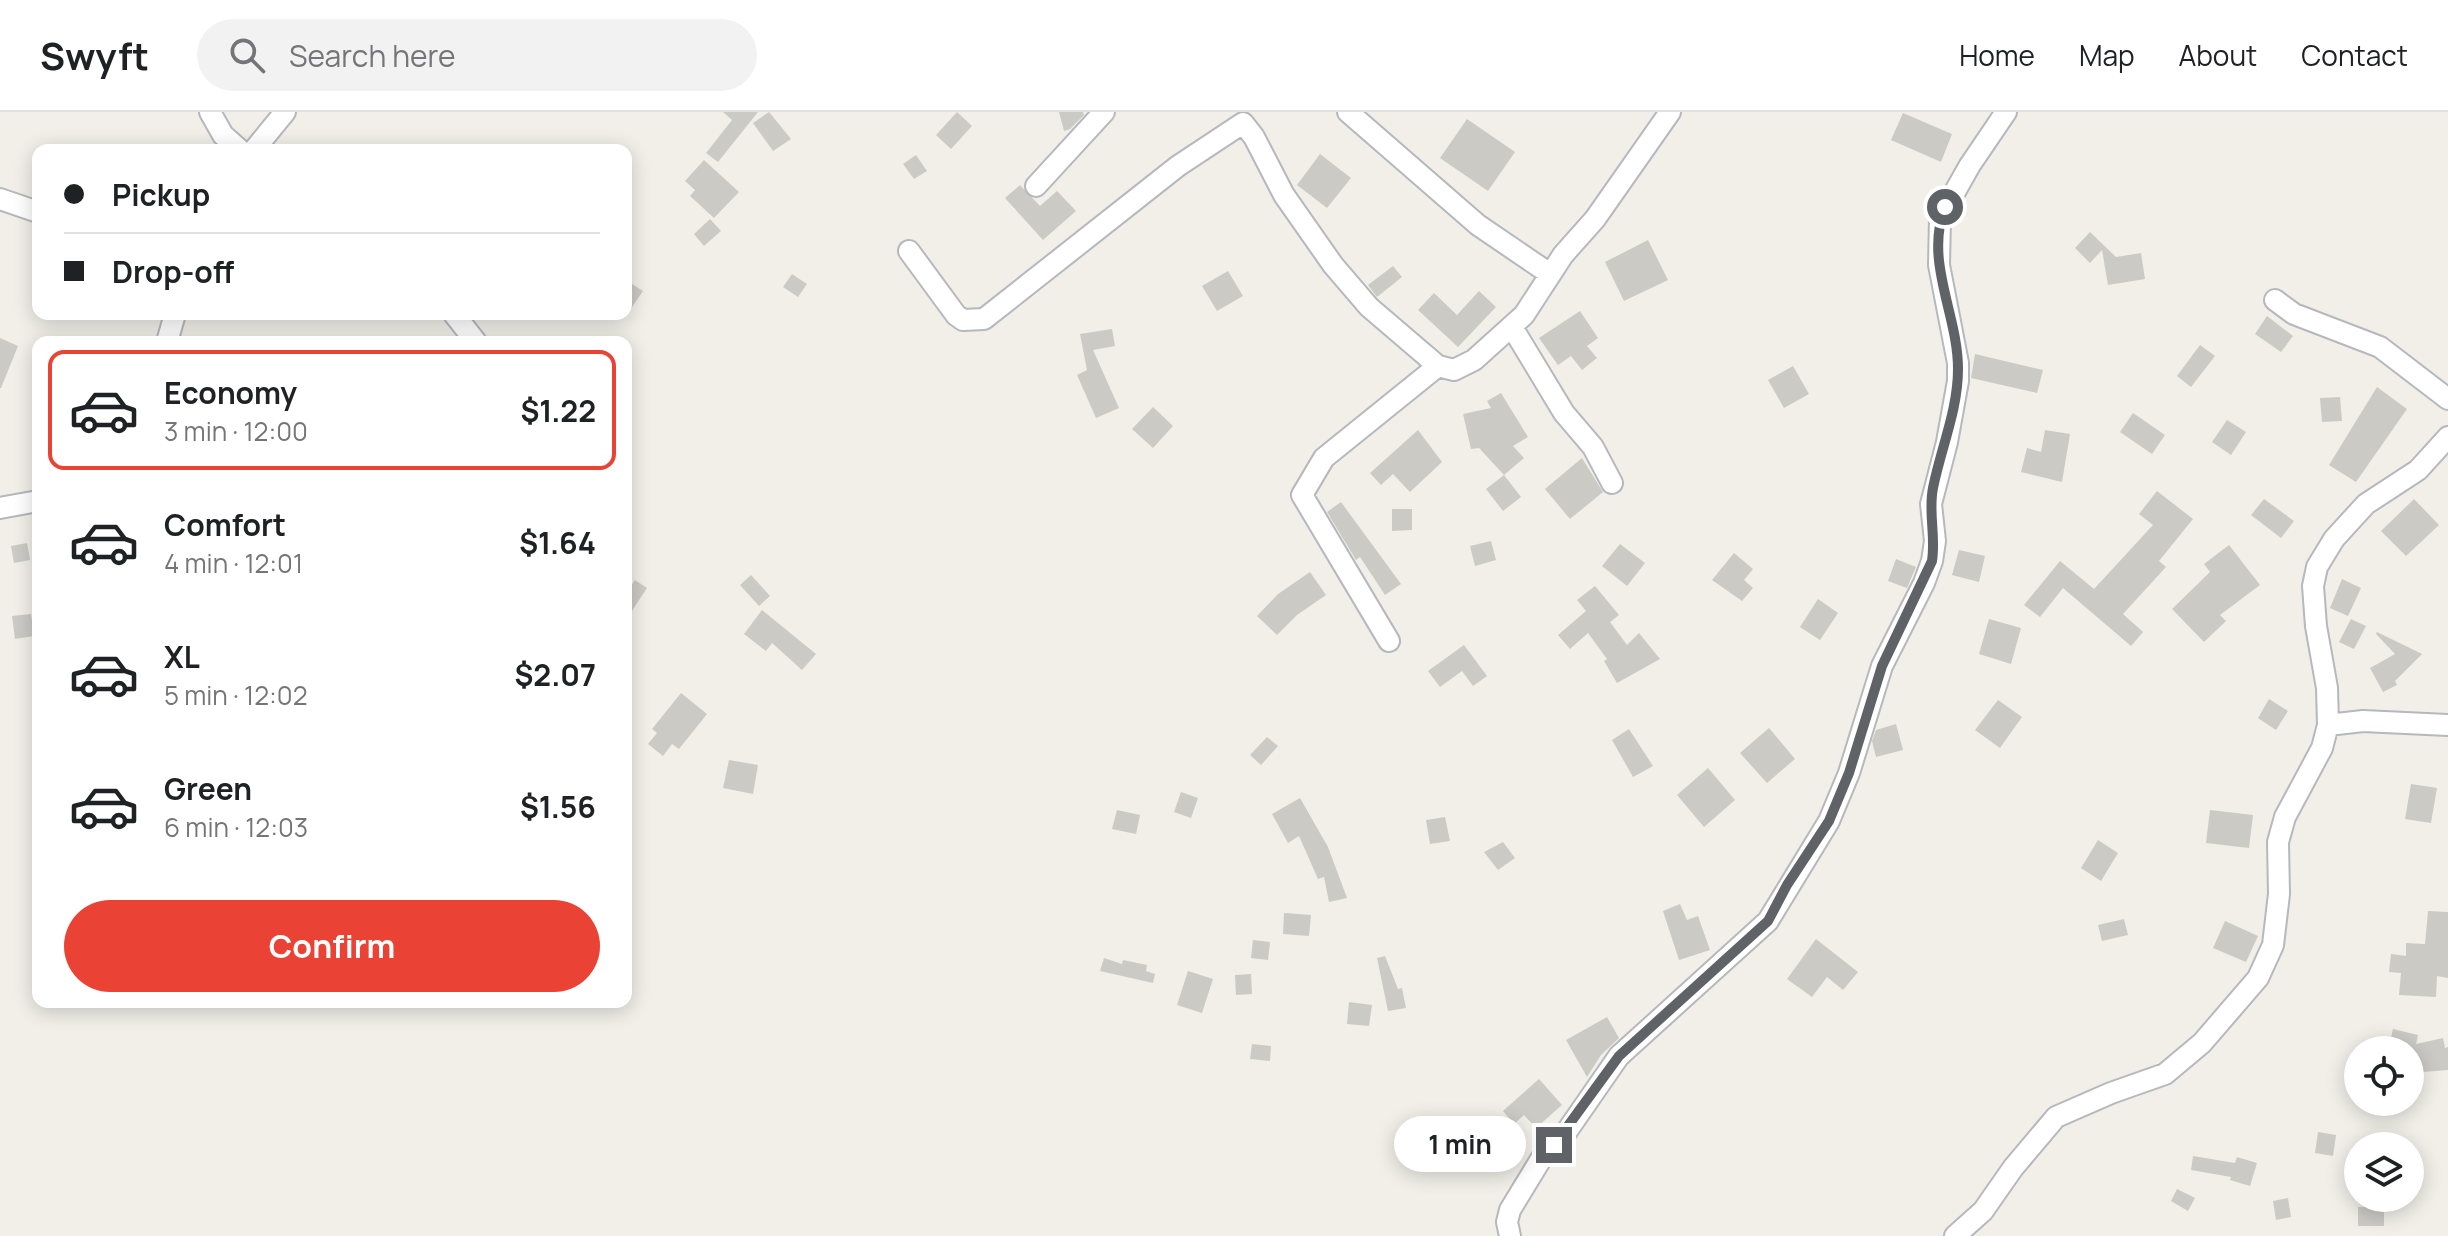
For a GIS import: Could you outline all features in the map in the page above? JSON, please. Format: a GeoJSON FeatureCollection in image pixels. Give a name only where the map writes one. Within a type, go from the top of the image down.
{"type":"FeatureCollection","features":[{"type":"Feature","properties":{"kind":"street"},"geometry":{"type":"LineString","coordinates":[[210,112],[223,135],[242,144]]}},
{"type":"Feature","properties":{"kind":"street"},"geometry":{"type":"LineString","coordinates":[[257,144],[285,112]]}},
{"type":"Feature","properties":{"kind":"street"},"geometry":{"type":"LineString","coordinates":[[1036,186],[1104,112]]}},
{"type":"Feature","properties":{"kind":"street"},"geometry":{"type":"LineString","coordinates":[[1348,112],[1478,225],[1550,274]]}},
{"type":"Feature","properties":{"kind":"street"},"geometry":{"type":"LineString","coordinates":[[909,251],[956,315],[963,320],[984,319],[1238,117],[1254,137],[1284,195],[1333,265],[1369,307],[1438,366],[1454,370],[1462,368],[1512,327],[1532,306],[1563,255],[1595,219],[1670,112]]}},
{"type":"Feature","properties":{"kind":"street"},"geometry":{"type":"LineString","coordinates":[[1510,1236],[1507,1222],[1510,1210],[1541,1159],[1567,1131],[1619,1056],[1768,921],[1787,885],[1829,821],[1849,773],[1882,666],[1932,561],[1935,541],[1931,504],[1958,381],[1958,363],[1939,265],[1940,218],[1970,165],[2006,112]]}},
{"type":"Feature","properties":{"kind":"street"},"geometry":{"type":"LineString","coordinates":[[0,199],[32,210]]}},
{"type":"Feature","properties":{"kind":"street"},"geometry":{"type":"LineString","coordinates":[[2275,300],[2294,314],[2380,347],[2448,399]]}},
{"type":"Feature","properties":{"kind":"street"},"geometry":{"type":"LineString","coordinates":[[459,320],[471,336]]}},
{"type":"Feature","properties":{"kind":"street"},"geometry":{"type":"LineString","coordinates":[[1512,327],[1564,413],[1593,447],[1612,483]]}},
{"type":"Feature","properties":{"kind":"street"},"geometry":{"type":"LineString","coordinates":[[1389,641],[1302,495],[1324,458],[1438,366]]}},
{"type":"Feature","properties":{"kind":"street"},"geometry":{"type":"LineString","coordinates":[[1955,1236],[1983,1211],[2013,1168],[2056,1117],[2165,1074],[2202,1043],[2258,978],[2273,945],[2279,894],[2278,842],[2285,817],[2322,748],[2328,725],[2327,688],[2314,599],[2317,567],[2334,539],[2366,504],[2418,470],[2448,437]]}},
{"type":"Feature","properties":{"kind":"street"},"geometry":{"type":"LineString","coordinates":[[0,508],[32,502]]}},
{"type":"Feature","properties":{"kind":"street"},"geometry":{"type":"LineString","coordinates":[[2328,725],[2363,721],[2448,725]]}},
{"type":"Feature","properties":{"kind":"building"},"geometry":{"type":"Polygon","coordinates":[[[723,112],[758,112],[718,162],[706,153],[732,120],[723,112]]]}},
{"type":"Feature","properties":{"kind":"building"},"geometry":{"type":"Polygon","coordinates":[[[769,112],[791,139],[773,151],[753,123],[769,112]]]}},
{"type":"Feature","properties":{"kind":"building"},"geometry":{"type":"Polygon","coordinates":[[[957,112],[972,126],[951,149],[936,135],[957,112]]]}},
{"type":"Feature","properties":{"kind":"building"},"geometry":{"type":"Polygon","coordinates":[[[1059,112],[1083,112],[1084,115],[1064,131],[1059,112]]]}},
{"type":"Feature","properties":{"kind":"building"},"geometry":{"type":"Polygon","coordinates":[[[1903,113],[1952,134],[1941,162],[1891,140],[1903,113]]]}},
{"type":"Feature","properties":{"kind":"building"},"geometry":{"type":"Polygon","coordinates":[[[1467,119],[1515,152],[1488,191],[1440,158],[1467,119]]]}},
{"type":"Feature","properties":{"kind":"building"},"geometry":{"type":"Polygon","coordinates":[[[1320,154],[1351,178],[1327,208],[1297,185],[1320,154]]]}},
{"type":"Feature","properties":{"kind":"building"},"geometry":{"type":"Polygon","coordinates":[[[916,155],[927,171],[914,179],[903,164],[916,155]]]}},
{"type":"Feature","properties":{"kind":"building"},"geometry":{"type":"Polygon","coordinates":[[[704,160],[739,192],[714,218],[690,196],[695,190],[685,181],[704,160]]]}},
{"type":"Feature","properties":{"kind":"building"},"geometry":{"type":"Polygon","coordinates":[[[1020,185],[1040,206],[1057,191],[1076,211],[1043,240],[1005,198],[1020,185]]]}},
{"type":"Feature","properties":{"kind":"building"},"geometry":{"type":"Polygon","coordinates":[[[710,219],[721,231],[704,246],[694,234],[710,219]]]}},
{"type":"Feature","properties":{"kind":"building"},"geometry":{"type":"Polygon","coordinates":[[[2090,232],[2116,257],[2141,253],[2145,279],[2108,285],[2102,250],[2090,263],[2075,248],[2090,232]]]}},
{"type":"Feature","properties":{"kind":"building"},"geometry":{"type":"Polygon","coordinates":[[[1648,240],[1668,280],[1624,301],[1605,262],[1648,240]]]}},
{"type":"Feature","properties":{"kind":"building"},"geometry":{"type":"Polygon","coordinates":[[[1393,266],[1402,277],[1377,297],[1368,285],[1393,266]]]}},
{"type":"Feature","properties":{"kind":"building"},"geometry":{"type":"Polygon","coordinates":[[[1228,271],[1243,296],[1217,311],[1202,286],[1228,271]]]}},
{"type":"Feature","properties":{"kind":"building"},"geometry":{"type":"Polygon","coordinates":[[[792,274],[807,284],[798,297],[783,287],[792,274]]]}},
{"type":"Feature","properties":{"kind":"building"},"geometry":{"type":"Polygon","coordinates":[[[632,284],[643,291],[632,307],[632,284]]]}},
{"type":"Feature","properties":{"kind":"building"},"geometry":{"type":"Polygon","coordinates":[[[1479,291],[1496,307],[1458,347],[1418,310],[1434,293],[1457,315],[1479,291]]]}},
{"type":"Feature","properties":{"kind":"building"},"geometry":{"type":"Polygon","coordinates":[[[1580,311],[1598,338],[1587,346],[1597,358],[1582,370],[1571,356],[1558,365],[1539,338],[1580,311]]]}},
{"type":"Feature","properties":{"kind":"building"},"geometry":{"type":"Polygon","coordinates":[[[2267,316],[2293,336],[2281,352],[2255,334],[2267,316]]]}},
{"type":"Feature","properties":{"kind":"building"},"geometry":{"type":"Polygon","coordinates":[[[1112,329],[1115,346],[1093,350],[1119,408],[1096,418],[1077,375],[1087,370],[1080,334],[1112,329]]]}},
{"type":"Feature","properties":{"kind":"building"},"geometry":{"type":"Polygon","coordinates":[[[0,338],[18,346],[1,388],[0,388],[0,338]]]}},
{"type":"Feature","properties":{"kind":"building"},"geometry":{"type":"Polygon","coordinates":[[[2200,345],[2215,356],[2191,387],[2177,376],[2200,345]]]}},
{"type":"Feature","properties":{"kind":"building"},"geometry":{"type":"Polygon","coordinates":[[[1975,354],[2043,370],[2037,393],[1971,378],[1975,354]]]}},
{"type":"Feature","properties":{"kind":"building"},"geometry":{"type":"Polygon","coordinates":[[[1793,366],[1809,394],[1784,408],[1768,380],[1793,366]]]}},
{"type":"Feature","properties":{"kind":"building"},"geometry":{"type":"Polygon","coordinates":[[[2377,387],[2407,409],[2356,482],[2329,465],[2377,387]]]}},
{"type":"Feature","properties":{"kind":"building"},"geometry":{"type":"Polygon","coordinates":[[[1501,393],[1528,437],[1513,446],[1524,458],[1504,475],[1479,448],[1471,449],[1463,414],[1491,408],[1487,401],[1501,393]]]}},
{"type":"Feature","properties":{"kind":"building"},"geometry":{"type":"Polygon","coordinates":[[[2340,397],[2342,421],[2322,422],[2320,398],[2340,397]]]}},
{"type":"Feature","properties":{"kind":"building"},"geometry":{"type":"Polygon","coordinates":[[[1153,407],[1173,426],[1153,448],[1132,429],[1153,407]]]}},
{"type":"Feature","properties":{"kind":"building"},"geometry":{"type":"Polygon","coordinates":[[[2133,413],[2165,435],[2152,454],[2120,432],[2133,413]]]}},
{"type":"Feature","properties":{"kind":"building"},"geometry":{"type":"Polygon","coordinates":[[[2227,420],[2246,432],[2231,455],[2212,442],[2227,420]]]}},
{"type":"Feature","properties":{"kind":"building"},"geometry":{"type":"Polygon","coordinates":[[[1418,430],[1442,462],[1410,492],[1393,474],[1381,485],[1370,473],[1418,430]]]}},
{"type":"Feature","properties":{"kind":"building"},"geometry":{"type":"Polygon","coordinates":[[[2045,430],[2070,434],[2062,482],[2021,472],[2027,448],[2041,452],[2045,430]]]}},
{"type":"Feature","properties":{"kind":"building"},"geometry":{"type":"Polygon","coordinates":[[[1582,458],[1603,492],[1570,519],[1545,489],[1582,458]]]}},
{"type":"Feature","properties":{"kind":"building"},"geometry":{"type":"Polygon","coordinates":[[[1504,475],[1521,497],[1503,511],[1486,489],[1504,475]]]}},
{"type":"Feature","properties":{"kind":"building"},"geometry":{"type":"Polygon","coordinates":[[[2157,491],[2193,519],[2159,561],[2166,567],[2123,614],[2143,632],[2131,646],[2063,588],[2040,617],[2024,605],[2060,561],[2094,589],[2153,525],[2139,514],[2157,491]]]}},
{"type":"Feature","properties":{"kind":"building"},"geometry":{"type":"Polygon","coordinates":[[[2264,499],[2294,521],[2281,538],[2251,515],[2264,499]]]}},
{"type":"Feature","properties":{"kind":"building"},"geometry":{"type":"Polygon","coordinates":[[[2414,499],[2439,525],[2406,556],[2381,531],[2414,499]]]}},
{"type":"Feature","properties":{"kind":"building"},"geometry":{"type":"Polygon","coordinates":[[[1341,502],[1401,584],[1385,595],[1360,557],[1356,560],[1327,512],[1341,502]]]}},
{"type":"Feature","properties":{"kind":"building"},"geometry":{"type":"Polygon","coordinates":[[[1392,509],[1412,509],[1412,530],[1392,531],[1392,509]]]}},
{"type":"Feature","properties":{"kind":"building"},"geometry":{"type":"Polygon","coordinates":[[[1491,541],[1496,560],[1475,566],[1470,546],[1491,541]]]}},
{"type":"Feature","properties":{"kind":"building"},"geometry":{"type":"Polygon","coordinates":[[[27,543],[30,560],[14,563],[11,546],[27,543]]]}},
{"type":"Feature","properties":{"kind":"building"},"geometry":{"type":"Polygon","coordinates":[[[1620,544],[1645,563],[1627,586],[1602,566],[1620,544]]]}},
{"type":"Feature","properties":{"kind":"building"},"geometry":{"type":"Polygon","coordinates":[[[2229,545],[2260,585],[2220,615],[2226,621],[2204,642],[2172,609],[2210,572],[2204,564],[2229,545]]]}},
{"type":"Feature","properties":{"kind":"building"},"geometry":{"type":"Polygon","coordinates":[[[1959,550],[1985,556],[1979,582],[1952,575],[1959,550]]]}},
{"type":"Feature","properties":{"kind":"building"},"geometry":{"type":"Polygon","coordinates":[[[1734,553],[1753,569],[1744,580],[1753,588],[1742,601],[1712,580],[1734,553]]]}},
{"type":"Feature","properties":{"kind":"building"},"geometry":{"type":"Polygon","coordinates":[[[1896,559],[1916,567],[1907,588],[1888,581],[1896,559]]]}},
{"type":"Feature","properties":{"kind":"building"},"geometry":{"type":"Polygon","coordinates":[[[1310,572],[1326,595],[1297,615],[1277,635],[1257,616],[1278,594],[1310,572]]]}},
{"type":"Feature","properties":{"kind":"building"},"geometry":{"type":"Polygon","coordinates":[[[751,575],[770,596],[759,606],[740,585],[751,575]]]}},
{"type":"Feature","properties":{"kind":"building"},"geometry":{"type":"Polygon","coordinates":[[[2342,579],[2361,588],[2348,616],[2330,608],[2342,579]]]}},
{"type":"Feature","properties":{"kind":"building"},"geometry":{"type":"Polygon","coordinates":[[[635,580],[647,588],[632,611],[632,584],[635,580]]]}},
{"type":"Feature","properties":{"kind":"building"},"geometry":{"type":"Polygon","coordinates":[[[1595,586],[1619,615],[1610,622],[1627,645],[1639,633],[1660,659],[1617,683],[1604,661],[1607,659],[1588,633],[1570,649],[1558,635],[1586,611],[1577,600],[1595,586]]]}},
{"type":"Feature","properties":{"kind":"building"},"geometry":{"type":"Polygon","coordinates":[[[1818,599],[1838,613],[1820,640],[1800,627],[1818,599]]]}},
{"type":"Feature","properties":{"kind":"building"},"geometry":{"type":"Polygon","coordinates":[[[762,610],[816,654],[802,670],[772,643],[766,651],[744,634],[762,610]]]}},
{"type":"Feature","properties":{"kind":"building"},"geometry":{"type":"Polygon","coordinates":[[[31,614],[32,636],[15,639],[12,616],[31,614]]]}},
{"type":"Feature","properties":{"kind":"building"},"geometry":{"type":"Polygon","coordinates":[[[1989,619],[2021,628],[2011,664],[1979,654],[1989,619]]]}},
{"type":"Feature","properties":{"kind":"building"},"geometry":{"type":"Polygon","coordinates":[[[2351,619],[2366,626],[2354,649],[2339,642],[2351,619]]]}},
{"type":"Feature","properties":{"kind":"building"},"geometry":{"type":"Polygon","coordinates":[[[2377,632],[2422,654],[2395,681],[2397,685],[2383,692],[2370,668],[2395,654],[2377,632]]]}},
{"type":"Feature","properties":{"kind":"building"},"geometry":{"type":"Polygon","coordinates":[[[1464,645],[1487,676],[1473,686],[1462,671],[1440,687],[1428,671],[1464,645]]]}},
{"type":"Feature","properties":{"kind":"building"},"geometry":{"type":"Polygon","coordinates":[[[681,693],[707,714],[679,749],[672,744],[663,756],[648,744],[657,733],[652,729],[681,693]]]}},
{"type":"Feature","properties":{"kind":"building"},"geometry":{"type":"Polygon","coordinates":[[[2269,699],[2288,711],[2276,730],[2258,718],[2269,699]]]}},
{"type":"Feature","properties":{"kind":"building"},"geometry":{"type":"Polygon","coordinates":[[[1998,700],[2022,717],[2000,748],[1975,730],[1998,700]]]}},
{"type":"Feature","properties":{"kind":"building"},"geometry":{"type":"Polygon","coordinates":[[[1896,724],[1903,750],[1876,757],[1872,741],[1876,730],[1896,724]]]}},
{"type":"Feature","properties":{"kind":"building"},"geometry":{"type":"Polygon","coordinates":[[[1769,728],[1795,759],[1767,783],[1740,753],[1769,728]]]}},
{"type":"Feature","properties":{"kind":"building"},"geometry":{"type":"Polygon","coordinates":[[[1629,729],[1653,766],[1633,777],[1612,740],[1629,729]]]}},
{"type":"Feature","properties":{"kind":"building"},"geometry":{"type":"Polygon","coordinates":[[[1267,737],[1278,746],[1261,765],[1250,755],[1267,737]]]}},
{"type":"Feature","properties":{"kind":"building"},"geometry":{"type":"Polygon","coordinates":[[[729,760],[758,765],[753,794],[723,788],[729,760]]]}},
{"type":"Feature","properties":{"kind":"building"},"geometry":{"type":"Polygon","coordinates":[[[1708,768],[1735,800],[1704,827],[1677,795],[1708,768]]]}},
{"type":"Feature","properties":{"kind":"building"},"geometry":{"type":"Polygon","coordinates":[[[2411,784],[2437,788],[2431,823],[2405,819],[2411,784]]]}},
{"type":"Feature","properties":{"kind":"building"},"geometry":{"type":"Polygon","coordinates":[[[1181,792],[1198,798],[1191,818],[1174,812],[1181,792]]]}},
{"type":"Feature","properties":{"kind":"building"},"geometry":{"type":"Polygon","coordinates":[[[1300,798],[1328,847],[1347,898],[1329,902],[1324,877],[1318,879],[1299,836],[1288,843],[1272,814],[1300,798]]]}},
{"type":"Feature","properties":{"kind":"building"},"geometry":{"type":"Polygon","coordinates":[[[1117,810],[1140,815],[1136,834],[1112,829],[1117,810]]]}},
{"type":"Feature","properties":{"kind":"building"},"geometry":{"type":"Polygon","coordinates":[[[2210,810],[2253,815],[2249,848],[2206,843],[2210,810]]]}},
{"type":"Feature","properties":{"kind":"building"},"geometry":{"type":"Polygon","coordinates":[[[1445,817],[1450,841],[1430,844],[1426,820],[1445,817]]]}},
{"type":"Feature","properties":{"kind":"building"},"geometry":{"type":"Polygon","coordinates":[[[2098,840],[2118,853],[2101,881],[2081,868],[2098,840]]]}},
{"type":"Feature","properties":{"kind":"building"},"geometry":{"type":"Polygon","coordinates":[[[1503,842],[1515,858],[1498,870],[1484,852],[1503,842]]]}},
{"type":"Feature","properties":{"kind":"building"},"geometry":{"type":"Polygon","coordinates":[[[1680,904],[1687,920],[1698,916],[1710,950],[1679,960],[1663,911],[1680,904]]]}},
{"type":"Feature","properties":{"kind":"building"},"geometry":{"type":"Polygon","coordinates":[[[2428,911],[2448,912],[2448,978],[2437,976],[2436,997],[2399,995],[2401,973],[2389,972],[2391,954],[2406,956],[2406,943],[2425,944],[2428,911]]]}},
{"type":"Feature","properties":{"kind":"building"},"geometry":{"type":"Polygon","coordinates":[[[1284,913],[1311,915],[1309,936],[1283,934],[1284,913]]]}},
{"type":"Feature","properties":{"kind":"building"},"geometry":{"type":"Polygon","coordinates":[[[2124,919],[2128,935],[2102,941],[2098,925],[2124,919]]]}},
{"type":"Feature","properties":{"kind":"building"},"geometry":{"type":"Polygon","coordinates":[[[2225,921],[2258,936],[2246,962],[2213,948],[2225,921]]]}},
{"type":"Feature","properties":{"kind":"building"},"geometry":{"type":"Polygon","coordinates":[[[1816,939],[1858,972],[1843,990],[1827,977],[1812,997],[1787,979],[1816,939]]]}},
{"type":"Feature","properties":{"kind":"building"},"geometry":{"type":"Polygon","coordinates":[[[1253,940],[1270,942],[1268,960],[1251,958],[1253,940]]]}},
{"type":"Feature","properties":{"kind":"building"},"geometry":{"type":"Polygon","coordinates":[[[1385,956],[1398,989],[1402,988],[1406,1008],[1388,1011],[1377,958],[1385,956]]]}},
{"type":"Feature","properties":{"kind":"building"},"geometry":{"type":"Polygon","coordinates":[[[1104,958],[1122,964],[1123,960],[1147,965],[1146,971],[1155,974],[1153,983],[1100,971],[1104,958]]]}},
{"type":"Feature","properties":{"kind":"building"},"geometry":{"type":"Polygon","coordinates":[[[1188,971],[1213,979],[1202,1013],[1177,1005],[1188,971]]]}},
{"type":"Feature","properties":{"kind":"building"},"geometry":{"type":"Polygon","coordinates":[[[1251,974],[1252,994],[1236,995],[1235,975],[1251,974]]]}},
{"type":"Feature","properties":{"kind":"building"},"geometry":{"type":"Polygon","coordinates":[[[1349,1002],[1372,1005],[1369,1026],[1347,1024],[1349,1002]]]}},
{"type":"Feature","properties":{"kind":"building"},"geometry":{"type":"Polygon","coordinates":[[[1607,1017],[1619,1038],[1601,1055],[1587,1077],[1566,1040],[1607,1017]]]}},
{"type":"Feature","properties":{"kind":"building"},"geometry":{"type":"Polygon","coordinates":[[[2393,1029],[2418,1035],[2418,1036],[2391,1036],[2393,1029]]]}},
{"type":"Feature","properties":{"kind":"building"},"geometry":{"type":"Polygon","coordinates":[[[2443,1038],[2445,1048],[2448,1047],[2448,1070],[2424,1072],[2424,1042],[2443,1038]]]}},
{"type":"Feature","properties":{"kind":"building"},"geometry":{"type":"Polygon","coordinates":[[[1252,1044],[1271,1046],[1270,1061],[1250,1059],[1252,1044]]]}},
{"type":"Feature","properties":{"kind":"building"},"geometry":{"type":"Polygon","coordinates":[[[1539,1079],[1562,1105],[1536,1128],[1524,1115],[1514,1124],[1503,1111],[1539,1079]]]}},
{"type":"Feature","properties":{"kind":"building"},"geometry":{"type":"Polygon","coordinates":[[[2318,1132],[2336,1135],[2333,1156],[2315,1153],[2318,1132]]]}},
{"type":"Feature","properties":{"kind":"building"},"geometry":{"type":"Polygon","coordinates":[[[2193,1156],[2235,1163],[2237,1157],[2257,1163],[2250,1186],[2230,1180],[2231,1177],[2191,1170],[2193,1156]]]}},
{"type":"Feature","properties":{"kind":"building"},"geometry":{"type":"Polygon","coordinates":[[[2177,1189],[2195,1198],[2188,1211],[2171,1201],[2177,1189]]]}},
{"type":"Feature","properties":{"kind":"building"},"geometry":{"type":"Polygon","coordinates":[[[2288,1198],[2291,1217],[2276,1220],[2273,1201],[2288,1198]]]}},
{"type":"Feature","properties":{"kind":"building"},"geometry":{"type":"Polygon","coordinates":[[[2358,1212],[2384,1212],[2384,1226],[2358,1226],[2358,1212]]]}},
{"type":"Feature","properties":{"kind":"route"},"geometry":{"type":"LineString","coordinates":[[1554,1145],[1619,1056],[1768,921],[1787,885],[1829,821],[1849,773],[1882,666],[1932,561],[1935,541],[1931,504],[1933,488],[1947,442],[1958,381],[1958,363],[1939,265],[1938,229],[1945,207]]}}]}
